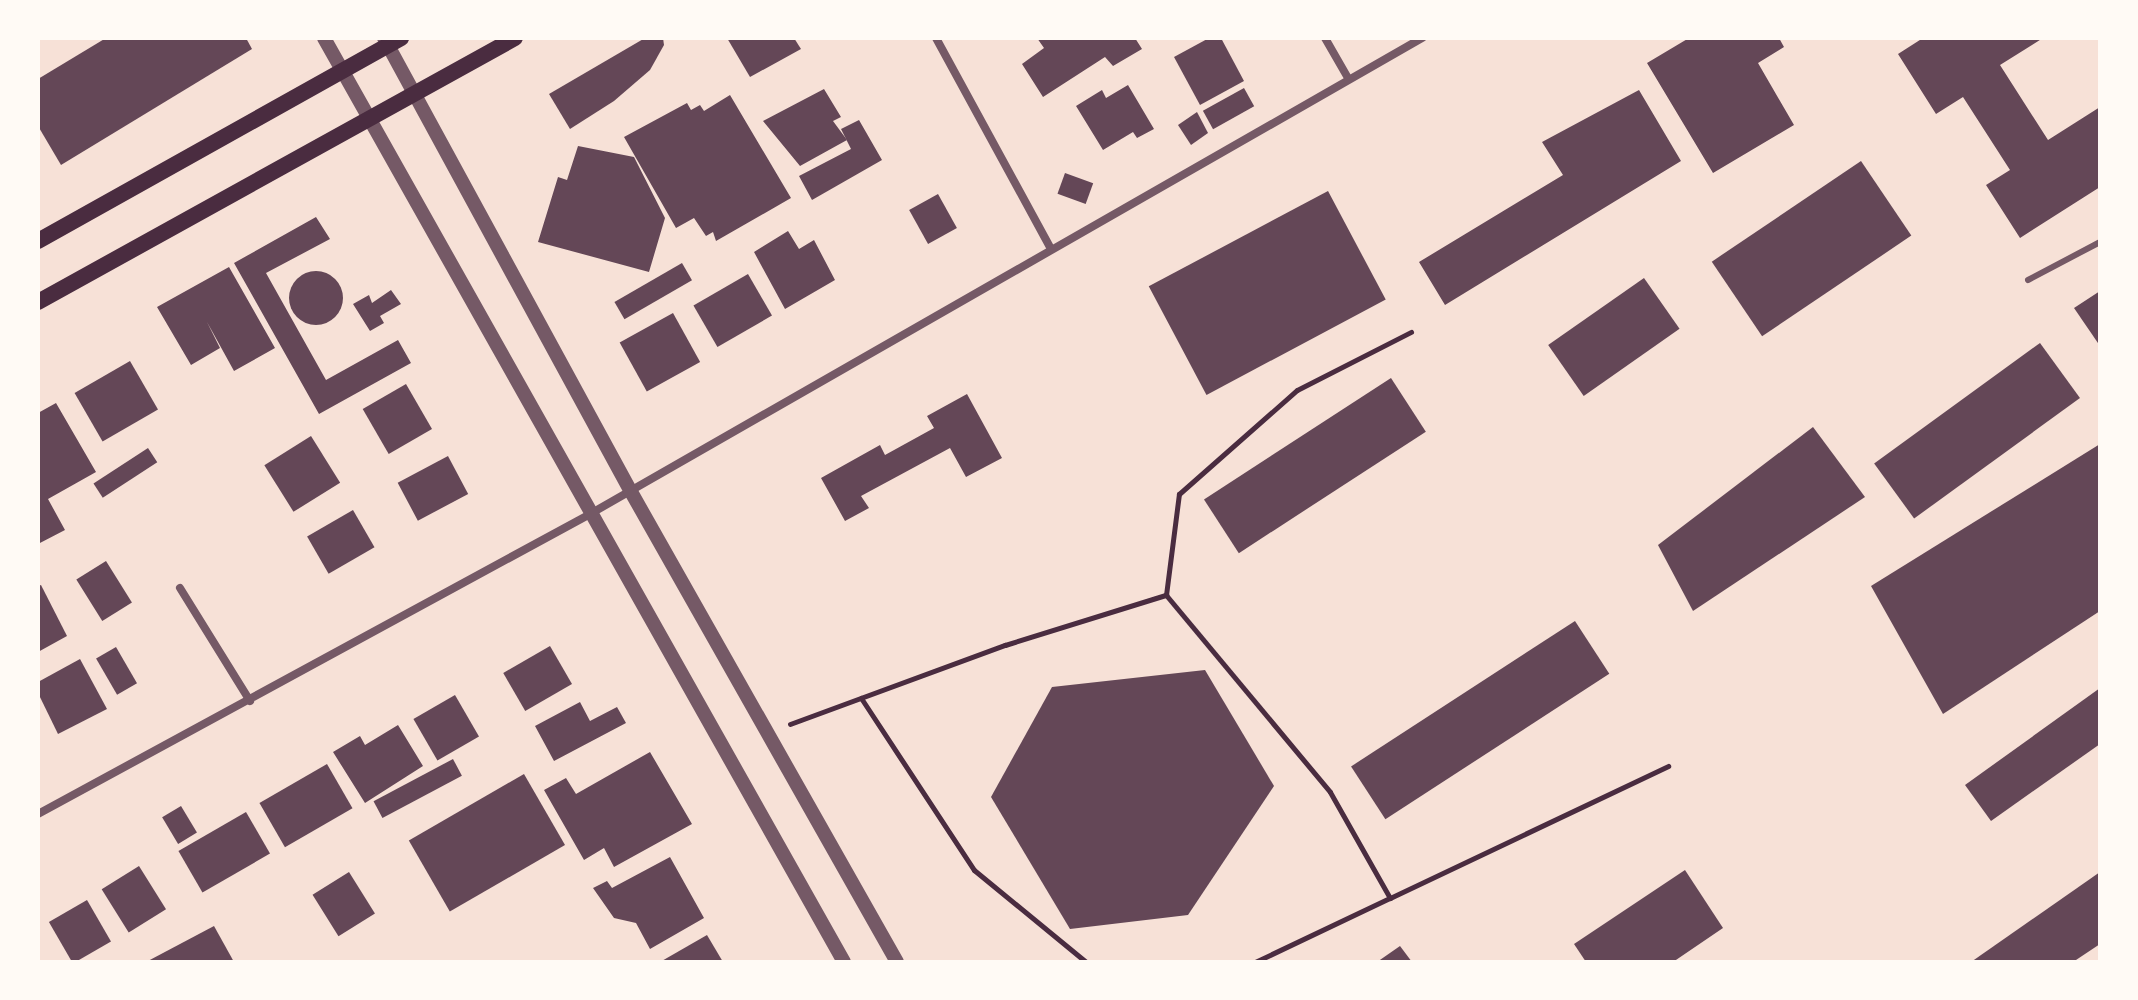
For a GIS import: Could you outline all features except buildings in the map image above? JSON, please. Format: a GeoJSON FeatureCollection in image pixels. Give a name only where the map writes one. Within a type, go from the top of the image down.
{"type":"FeatureCollection","features":[{"type":"Feature","properties":{"kind":"main road"},"geometry":{"type":"LineString","coordinates":[[38,302],[515,38]]}},
{"type":"Feature","properties":{"kind":"main road"},"geometry":{"type":"LineString","coordinates":[[38,241],[391,40]]}},
{"type":"Feature","properties":{"kind":"street"},"geometry":{"type":"LineString","coordinates":[[324,38],[844,962]]}},
{"type":"Feature","properties":{"kind":"street"},"geometry":{"type":"LineString","coordinates":[[936,38],[1051,249]]}},
{"type":"Feature","properties":{"kind":"street"},"geometry":{"type":"LineString","coordinates":[[1325,38],[1348,78]]}},
{"type":"Feature","properties":{"kind":"street"},"geometry":{"type":"LineString","coordinates":[[38,814],[590,514],[1422,38]]}},
{"type":"Feature","properties":{"kind":"street"},"geometry":{"type":"LineString","coordinates":[[391,40],[414,94],[630,490],[897,962]]}},
{"type":"Feature","properties":{"kind":"street"},"geometry":{"type":"LineString","coordinates":[[180,588],[250,701]]}},
{"type":"Feature","properties":{"kind":"lane"},"geometry":{"type":"LineString","coordinates":[[2028,280],[2100,242]]}},
{"type":"Feature","properties":{"kind":"path"},"geometry":{"type":"LineString","coordinates":[[1390,898],[1330,792],[1166,595],[1179,494],[1297,390],[1411,332]]}},
{"type":"Feature","properties":{"kind":"path"},"geometry":{"type":"LineString","coordinates":[[767,733],[1005,645],[1166,595]]}},
{"type":"Feature","properties":{"kind":"path"},"geometry":{"type":"LineString","coordinates":[[861,698],[974,870],[1086,962]]}},
{"type":"Feature","properties":{"kind":"path"},"geometry":{"type":"LineString","coordinates":[[1255,962],[1668,766]]}}]}
